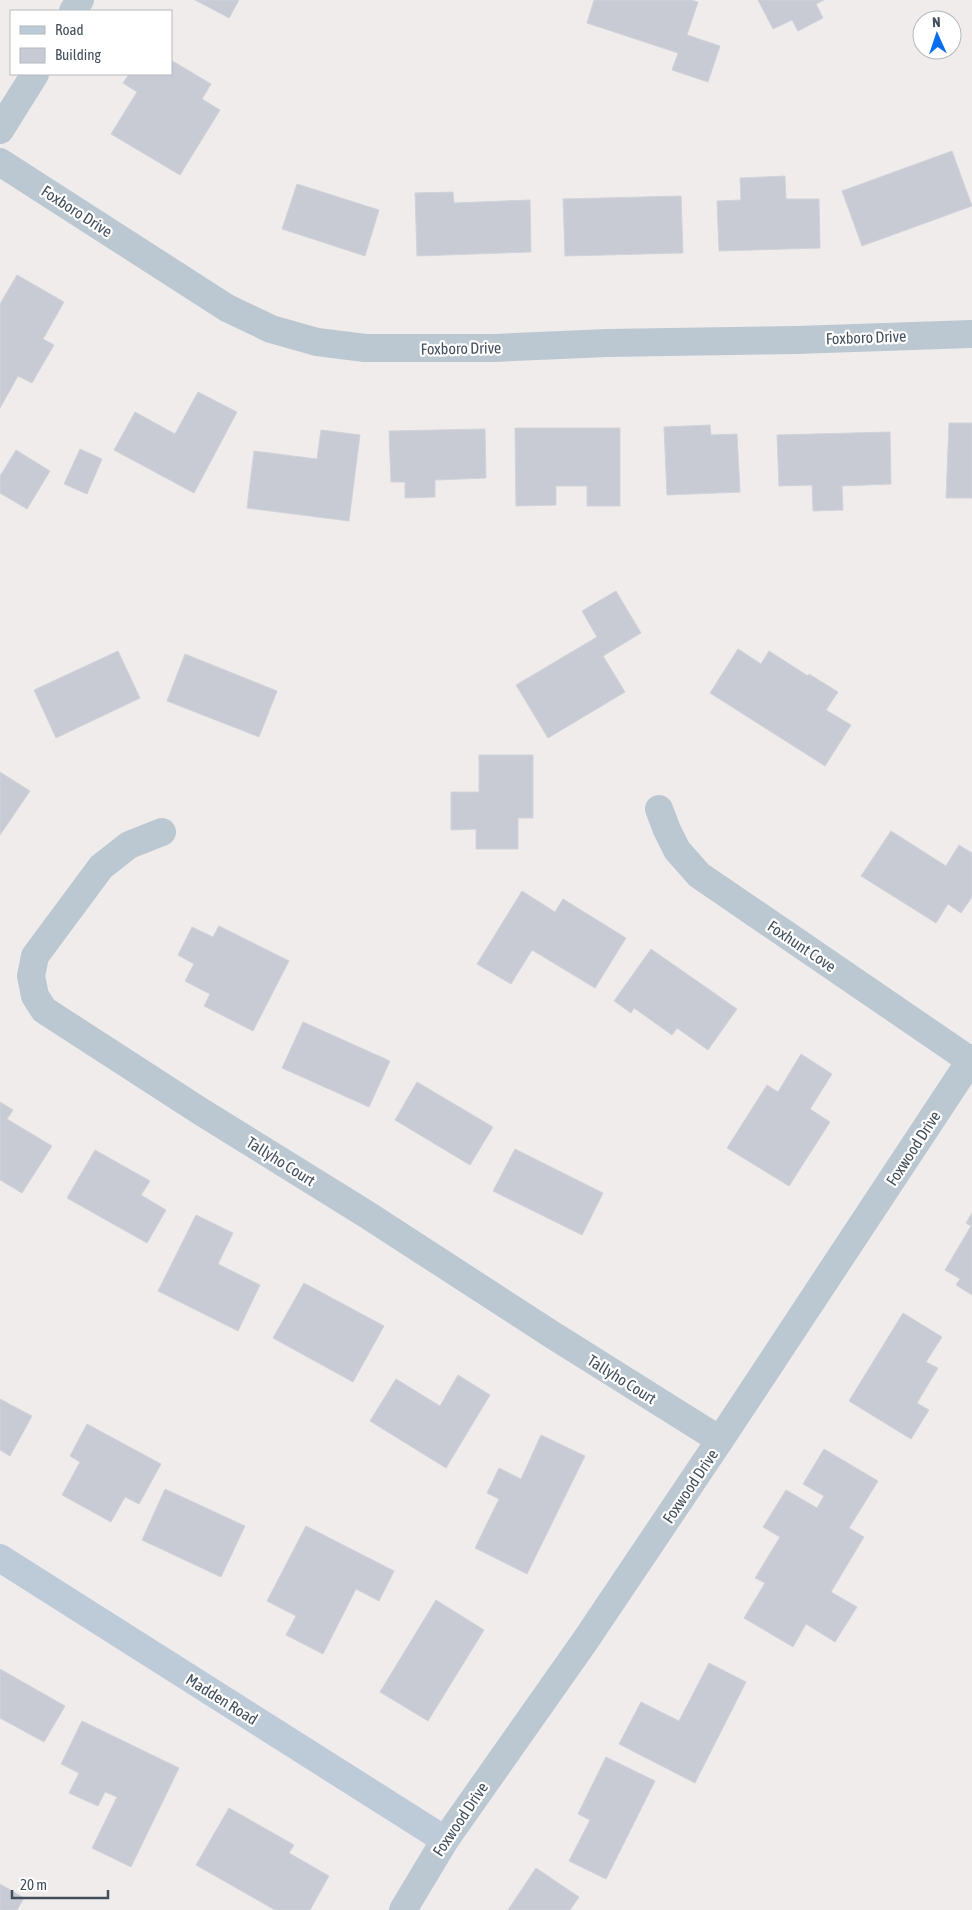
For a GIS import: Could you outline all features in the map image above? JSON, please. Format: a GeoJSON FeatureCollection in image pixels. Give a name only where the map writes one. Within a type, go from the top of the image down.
{"type":"FeatureCollection","features":[{"type":"Feature","properties":{"kind":"street"},"geometry":{"type":"LineString","coordinates":[[0,130],[34,75]]}},
{"type":"Feature","properties":{"kind":"street","name":"Foxboro Drive"},"geometry":{"type":"LineString","coordinates":[[0,162],[227,308],[271,329],[317,342],[365,348],[493,348],[607,343],[796,340],[972,334]]}},
{"type":"Feature","properties":{"kind":"street","name":"Foxhunt Cove"},"geometry":{"type":"LineString","coordinates":[[659,809],[666,830],[677,850],[699,876],[971,1060]]}},
{"type":"Feature","properties":{"kind":"street","name":"Tallyho Court"},"geometry":{"type":"LineString","coordinates":[[162,832],[129,845],[101,867],[35,956],[31,976],[35,996],[44,1010],[720,1440]]}},
{"type":"Feature","properties":{"kind":"street","name":"Foxwood Drive"},"geometry":{"type":"LineString","coordinates":[[403,1910],[445,1840],[585,1641],[971,1060]]}},
{"type":"Feature","properties":{"kind":"street","name":"Madden Road"},"geometry":{"type":"LineString","coordinates":[[0,1558],[445,1840]]}},
{"type":"Feature","properties":{"kind":"building"},"geometry":{"type":"Polygon","coordinates":[[[195,0],[239,0],[229,18],[195,0]]]}},
{"type":"Feature","properties":{"kind":"building"},"geometry":{"type":"Polygon","coordinates":[[[594,0],[691,0],[698,2],[687,35],[720,46],[708,82],[672,70],[678,53],[587,23],[594,0]]]}},
{"type":"Feature","properties":{"kind":"building"},"geometry":{"type":"Polygon","coordinates":[[[758,0],[824,0],[816,4],[823,18],[798,31],[792,20],[773,29],[758,0]]]}},
{"type":"Feature","properties":{"kind":"building"},"geometry":{"type":"Polygon","coordinates":[[[172,61],[211,84],[202,99],[220,110],[180,175],[111,134],[137,92],[123,83],[128,75],[172,75],[172,61]]]}},
{"type":"Feature","properties":{"kind":"building"},"geometry":{"type":"Polygon","coordinates":[[[952,151],[972,206],[862,246],[842,191],[952,151]]]}},
{"type":"Feature","properties":{"kind":"building"},"geometry":{"type":"Polygon","coordinates":[[[785,176],[786,199],[819,199],[820,248],[719,251],[717,201],[741,200],[740,178],[785,176]]]}},
{"type":"Feature","properties":{"kind":"building"},"geometry":{"type":"Polygon","coordinates":[[[297,184],[379,210],[365,256],[282,229],[297,184]]]}},
{"type":"Feature","properties":{"kind":"building"},"geometry":{"type":"Polygon","coordinates":[[[453,192],[454,203],[530,200],[531,252],[417,256],[415,193],[453,192]]]}},
{"type":"Feature","properties":{"kind":"building"},"geometry":{"type":"Polygon","coordinates":[[[681,196],[683,253],[565,256],[563,199],[681,196]]]}},
{"type":"Feature","properties":{"kind":"building"},"geometry":{"type":"Polygon","coordinates":[[[17,275],[64,302],[43,339],[54,345],[32,383],[18,376],[0,408],[0,304],[17,275]]]}},
{"type":"Feature","properties":{"kind":"building"},"geometry":{"type":"Polygon","coordinates":[[[198,392],[237,412],[194,493],[114,450],[135,412],[175,434],[198,392]]]}},
{"type":"Feature","properties":{"kind":"building"},"geometry":{"type":"Polygon","coordinates":[[[949,423],[972,423],[972,498],[946,498],[949,423]]]}},
{"type":"Feature","properties":{"kind":"building"},"geometry":{"type":"Polygon","coordinates":[[[710,425],[711,435],[737,434],[740,492],[667,495],[664,427],[710,425]]]}},
{"type":"Feature","properties":{"kind":"building"},"geometry":{"type":"Polygon","coordinates":[[[515,428],[620,428],[620,506],[587,506],[587,486],[556,486],[556,505],[516,506],[515,428]]]}},
{"type":"Feature","properties":{"kind":"building"},"geometry":{"type":"Polygon","coordinates":[[[485,429],[486,478],[435,480],[435,497],[405,498],[405,482],[391,482],[389,431],[485,429]]]}},
{"type":"Feature","properties":{"kind":"building"},"geometry":{"type":"Polygon","coordinates":[[[321,430],[360,435],[349,521],[247,508],[254,451],[317,459],[321,430]]]}},
{"type":"Feature","properties":{"kind":"building"},"geometry":{"type":"Polygon","coordinates":[[[890,432],[891,484],[842,486],[843,510],[813,511],[812,485],[779,486],[777,435],[890,432]]]}},
{"type":"Feature","properties":{"kind":"building"},"geometry":{"type":"Polygon","coordinates":[[[80,449],[102,459],[87,494],[64,484],[80,449]]]}},
{"type":"Feature","properties":{"kind":"building"},"geometry":{"type":"Polygon","coordinates":[[[16,450],[50,471],[27,509],[0,493],[0,476],[16,450]]]}},
{"type":"Feature","properties":{"kind":"building"},"geometry":{"type":"Polygon","coordinates":[[[616,591],[641,633],[603,656],[625,692],[548,738],[516,685],[597,637],[582,611],[616,591]]]}},
{"type":"Feature","properties":{"kind":"building"},"geometry":{"type":"Polygon","coordinates":[[[738,649],[761,664],[769,651],[808,676],[809,674],[838,692],[826,710],[851,725],[825,766],[710,693],[738,649]]]}},
{"type":"Feature","properties":{"kind":"building"},"geometry":{"type":"Polygon","coordinates":[[[118,651],[140,698],[56,738],[34,690],[118,651]]]}},
{"type":"Feature","properties":{"kind":"building"},"geometry":{"type":"Polygon","coordinates":[[[185,654],[277,691],[259,737],[167,701],[185,654]]]}},
{"type":"Feature","properties":{"kind":"building"},"geometry":{"type":"Polygon","coordinates":[[[479,755],[533,755],[533,818],[518,818],[518,849],[476,849],[476,829],[451,830],[451,792],[479,792],[479,755]]]}},
{"type":"Feature","properties":{"kind":"building"},"geometry":{"type":"Polygon","coordinates":[[[0,772],[30,791],[0,835],[0,772]]]}},
{"type":"Feature","properties":{"kind":"building"},"geometry":{"type":"Polygon","coordinates":[[[891,831],[946,866],[959,845],[972,853],[972,897],[961,913],[948,904],[936,923],[861,876],[891,831]]]}},
{"type":"Feature","properties":{"kind":"building"},"geometry":{"type":"Polygon","coordinates":[[[522,891],[555,912],[563,899],[626,938],[595,988],[532,950],[511,984],[477,964],[522,891]]]}},
{"type":"Feature","properties":{"kind":"building"},"geometry":{"type":"Polygon","coordinates":[[[219,926],[289,961],[253,1031],[204,1006],[210,994],[185,981],[194,964],[178,955],[192,927],[213,937],[219,926]]]}},
{"type":"Feature","properties":{"kind":"building"},"geometry":{"type":"Polygon","coordinates":[[[651,949],[737,1009],[708,1050],[677,1028],[672,1035],[634,1008],[631,1013],[614,1001],[651,949]]]}},
{"type":"Feature","properties":{"kind":"building"},"geometry":{"type":"Polygon","coordinates":[[[303,1022],[390,1061],[369,1107],[282,1068],[303,1022]]]}},
{"type":"Feature","properties":{"kind":"building"},"geometry":{"type":"Polygon","coordinates":[[[801,1054],[832,1074],[810,1109],[830,1122],[789,1186],[727,1148],[767,1085],[778,1092],[801,1054]]]}},
{"type":"Feature","properties":{"kind":"building"},"geometry":{"type":"Polygon","coordinates":[[[417,1082],[493,1127],[470,1165],[395,1120],[417,1082]]]}},
{"type":"Feature","properties":{"kind":"building"},"geometry":{"type":"Polygon","coordinates":[[[0,1102],[13,1110],[7,1119],[52,1146],[22,1193],[0,1180],[0,1102]]]}},
{"type":"Feature","properties":{"kind":"building"},"geometry":{"type":"Polygon","coordinates":[[[515,1149],[603,1193],[582,1235],[493,1191],[515,1149]]]}},
{"type":"Feature","properties":{"kind":"building"},"geometry":{"type":"Polygon","coordinates":[[[95,1150],[150,1181],[141,1195],[166,1210],[147,1243],[67,1198],[95,1150]]]}},
{"type":"Feature","properties":{"kind":"building"},"geometry":{"type":"Polygon","coordinates":[[[972,1213],[972,1295],[956,1285],[960,1279],[945,1270],[971,1226],[966,1223],[972,1213]]]}},
{"type":"Feature","properties":{"kind":"building"},"geometry":{"type":"Polygon","coordinates":[[[196,1215],[233,1233],[218,1264],[260,1285],[238,1331],[158,1291],[196,1215]]]}},
{"type":"Feature","properties":{"kind":"building"},"geometry":{"type":"Polygon","coordinates":[[[304,1283],[384,1326],[353,1382],[273,1338],[304,1283]]]}},
{"type":"Feature","properties":{"kind":"building"},"geometry":{"type":"Polygon","coordinates":[[[903,1313],[942,1337],[926,1362],[938,1368],[917,1403],[929,1410],[911,1439],[849,1401],[903,1313]]]}},
{"type":"Feature","properties":{"kind":"building"},"geometry":{"type":"Polygon","coordinates":[[[458,1375],[490,1395],[446,1468],[370,1421],[396,1379],[440,1406],[458,1375]]]}},
{"type":"Feature","properties":{"kind":"building"},"geometry":{"type":"Polygon","coordinates":[[[0,1399],[32,1416],[10,1456],[0,1450],[0,1399]]]}},
{"type":"Feature","properties":{"kind":"building"},"geometry":{"type":"Polygon","coordinates":[[[87,1424],[161,1464],[139,1504],[125,1497],[111,1522],[62,1495],[80,1462],[70,1456],[87,1424]]]}},
{"type":"Feature","properties":{"kind":"building"},"geometry":{"type":"Polygon","coordinates":[[[541,1435],[585,1456],[527,1574],[475,1548],[499,1499],[487,1493],[499,1468],[521,1479],[541,1435]]]}},
{"type":"Feature","properties":{"kind":"building"},"geometry":{"type":"Polygon","coordinates":[[[824,1449],[878,1481],[849,1528],[864,1537],[831,1592],[857,1607],[835,1642],[806,1624],[793,1647],[744,1618],[765,1583],[755,1578],[780,1537],[763,1527],[786,1490],[817,1508],[824,1496],[803,1484],[824,1449]]]}},
{"type":"Feature","properties":{"kind":"building"},"geometry":{"type":"Polygon","coordinates":[[[165,1489],[245,1526],[221,1577],[142,1540],[165,1489]]]}},
{"type":"Feature","properties":{"kind":"building"},"geometry":{"type":"Polygon","coordinates":[[[306,1526],[394,1571],[379,1601],[356,1589],[323,1654],[286,1635],[296,1616],[267,1601],[306,1526]]]}},
{"type":"Feature","properties":{"kind":"building"},"geometry":{"type":"Polygon","coordinates":[[[436,1600],[484,1630],[428,1721],[380,1692],[436,1600]]]}},
{"type":"Feature","properties":{"kind":"building"},"geometry":{"type":"Polygon","coordinates":[[[709,1663],[746,1682],[695,1783],[619,1744],[641,1702],[679,1721],[709,1663]]]}},
{"type":"Feature","properties":{"kind":"building"},"geometry":{"type":"Polygon","coordinates":[[[0,1669],[65,1706],[44,1742],[0,1718],[0,1669]]]}},
{"type":"Feature","properties":{"kind":"building"},"geometry":{"type":"Polygon","coordinates":[[[82,1721],[179,1768],[131,1867],[92,1848],[117,1797],[105,1792],[98,1806],[69,1793],[79,1773],[61,1764],[82,1721]]]}},
{"type":"Feature","properties":{"kind":"building"},"geometry":{"type":"Polygon","coordinates":[[[606,1757],[655,1781],[606,1879],[569,1861],[590,1820],[578,1814],[606,1757]]]}},
{"type":"Feature","properties":{"kind":"building"},"geometry":{"type":"Polygon","coordinates":[[[229,1808],[294,1845],[289,1853],[329,1876],[310,1910],[275,1910],[196,1865],[229,1808]]]}},
{"type":"Feature","properties":{"kind":"building"},"geometry":{"type":"Polygon","coordinates":[[[536,1868],[579,1897],[570,1910],[508,1910],[536,1868]]]}},
{"type":"Feature","properties":{"kind":"building"},"geometry":{"type":"Polygon","coordinates":[[[0,1884],[24,1898],[17,1910],[0,1910],[0,1884]]]}}]}
